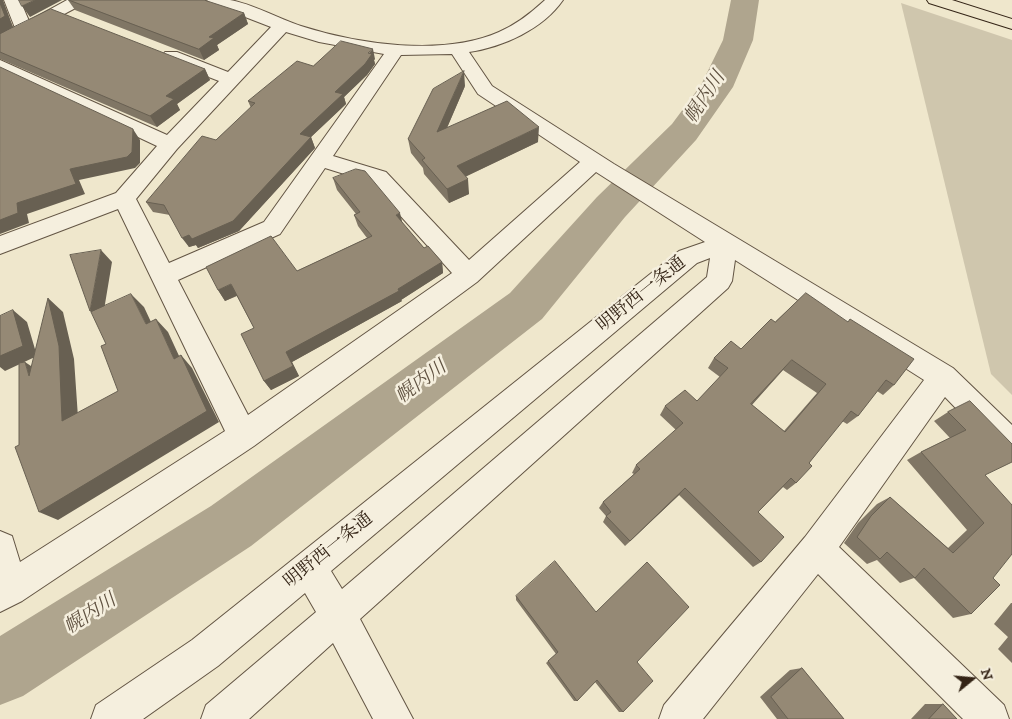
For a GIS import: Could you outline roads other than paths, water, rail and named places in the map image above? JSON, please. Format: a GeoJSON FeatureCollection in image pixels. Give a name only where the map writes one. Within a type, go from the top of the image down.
{"type":"FeatureCollection","features":[{"type":"Feature","properties":{"kind":"highway"},"geometry":{"type":"LineString","coordinates":[[935,0],[1007,16]]}},
{"type":"Feature","properties":{"kind":"highway"},"geometry":{"type":"LineString","coordinates":[[978,0],[1007,16]]}},
{"type":"Feature","properties":{"kind":"street"},"geometry":{"type":"LineString","coordinates":[[12,0],[24,30]]}},
{"type":"Feature","properties":{"kind":"street"},"geometry":{"type":"LineString","coordinates":[[0,43],[79,0]]}},
{"type":"Feature","properties":{"kind":"street"},"geometry":{"type":"LineString","coordinates":[[215,0],[318,37],[396,50],[458,49],[510,36],[555,0]]}},
{"type":"Feature","properties":{"kind":"street"},"geometry":{"type":"LineString","coordinates":[[58,12],[76,19]]}},
{"type":"Feature","properties":{"kind":"street"},"geometry":{"type":"LineString","coordinates":[[0,245],[124,198],[170,144],[283,25]]}},
{"type":"Feature","properties":{"kind":"street"},"geometry":{"type":"LineString","coordinates":[[458,49],[485,90],[725,244],[943,377],[1012,445]]}},
{"type":"Feature","properties":{"kind":"street"},"geometry":{"type":"LineString","coordinates":[[162,276],[272,228],[396,50]]}},
{"type":"Feature","properties":{"kind":"street"},"geometry":{"type":"LineString","coordinates":[[158,51],[231,79]]}},
{"type":"Feature","properties":{"kind":"street"},"geometry":{"type":"LineString","coordinates":[[0,65],[170,144]]}},
{"type":"Feature","properties":{"kind":"street"},"geometry":{"type":"LineString","coordinates":[[320,159],[378,177],[468,275]]}},
{"type":"Feature","properties":{"kind":"street"},"geometry":{"type":"LineString","coordinates":[[0,548],[5,592],[243,436],[468,275],[595,161]]}},
{"type":"Feature","properties":{"kind":"street"},"geometry":{"type":"LineString","coordinates":[[124,198],[243,436]]}},
{"type":"Feature","properties":{"kind":"street"},"geometry":{"type":"LineString","coordinates":[[220,719],[339,617],[719,281],[725,244]]}},
{"type":"Feature","properties":{"kind":"street","name":"明野西一条通"},"geometry":{"type":"LineString","coordinates":[[110,719],[205,653],[688,257],[725,244]]}},
{"type":"Feature","properties":{"kind":"street"},"geometry":{"type":"LineString","coordinates":[[682,717],[817,549],[943,377]]}},
{"type":"Feature","properties":{"kind":"street"},"geometry":{"type":"LineString","coordinates":[[817,549],[990,719]]}},
{"type":"Feature","properties":{"kind":"street"},"geometry":{"type":"LineString","coordinates":[[309,568],[339,617],[394,719]]}},
{"type":"Feature","properties":{"kind":"waterway","name":"幌内川"},"geometry":{"type":"LineString","coordinates":[[0,673],[231,526],[526,306],[611,207],[684,132],[717,87],[738,40],[745,0]]}}]}
